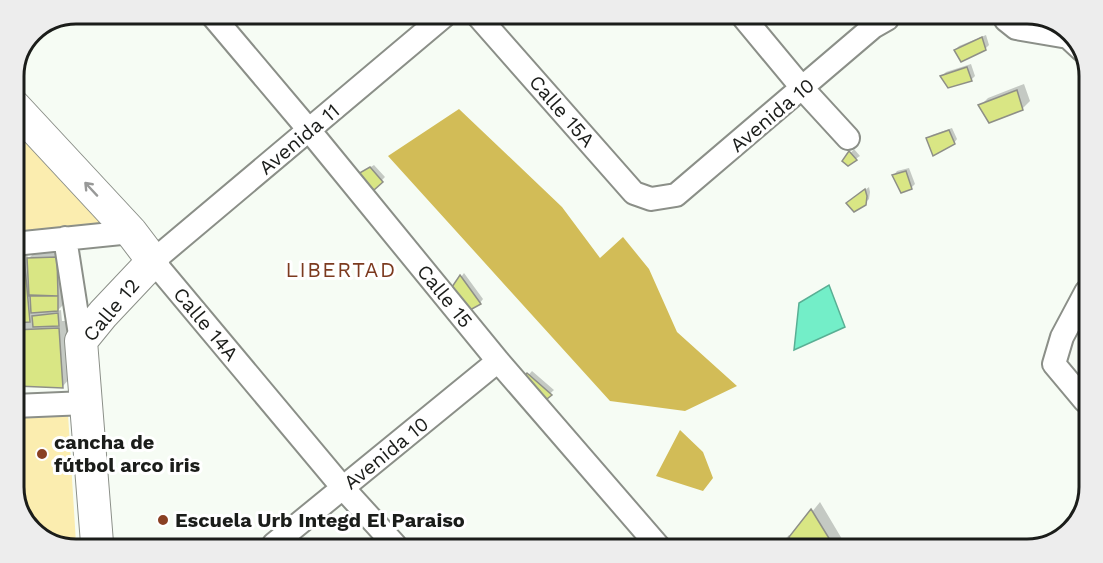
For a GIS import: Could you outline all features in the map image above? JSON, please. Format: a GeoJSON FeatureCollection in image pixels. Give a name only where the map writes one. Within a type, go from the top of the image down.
{"type":"FeatureCollection","features":[{"type":"Feature","properties":{"kind":"street","name":"Calle 15"},"geometry":{"type":"LineString","coordinates":[[220,24],[309,129],[498,362],[652,539]]}},
{"type":"Feature","properties":{"kind":"street","name":"Avenida 11"},"geometry":{"type":"LineString","coordinates":[[153,261],[434,24]]}},
{"type":"Feature","properties":{"kind":"street","name":"Calle 15A"},"geometry":{"type":"LineString","coordinates":[[485,24],[634,193],[651,199]]}},
{"type":"Feature","properties":{"kind":"street"},"geometry":{"type":"LineString","coordinates":[[749,24],[803,89],[848,138]]}},
{"type":"Feature","properties":{"kind":"street","name":"Avenida 10"},"geometry":{"type":"LineString","coordinates":[[651,199],[676,195],[878,24]]}},
{"type":"Feature","properties":{"kind":"street"},"geometry":{"type":"LineString","coordinates":[[1011,24],[1016,28],[1059,35]]}},
{"type":"Feature","properties":{"kind":"street","name":"Calle 14A"},"geometry":{"type":"LineString","coordinates":[[24,117],[131,232],[343,488],[390,539]]}},
{"type":"Feature","properties":{"kind":"street"},"geometry":{"type":"LineString","coordinates":[[24,243],[131,232]]}},
{"type":"Feature","properties":{"kind":"street"},"geometry":{"type":"LineString","coordinates":[[65,238],[81,341]]}},
{"type":"Feature","properties":{"kind":"street","name":"Calle 12"},"geometry":{"type":"LineString","coordinates":[[97,539],[81,341],[153,261]]}},
{"type":"Feature","properties":{"kind":"street"},"geometry":{"type":"LineString","coordinates":[[1079,305],[1062,338],[1054,364],[1079,394]]}},
{"type":"Feature","properties":{"kind":"street","name":"Avenida 10"},"geometry":{"type":"LineString","coordinates":[[280,539],[498,362]]}},
{"type":"Feature","properties":{"kind":"street"},"geometry":{"type":"LineString","coordinates":[[24,406],[86,403]]}},
{"type":"Feature","properties":{"kind":"shaded area"},"geometry":{"type":"Polygon","coordinates":[[[459,109],[562,207],[600,258],[623,237],[649,269],[677,332],[737,386],[685,411],[610,401],[388,156],[459,109]]]}},
{"type":"Feature","properties":{"kind":"shaded area"},"geometry":{"type":"Polygon","coordinates":[[[24,129],[114,225],[24,235],[24,129]]]}},
{"type":"Feature","properties":{"kind":"shaded area"},"geometry":{"type":"Polygon","coordinates":[[[829,285],[845,327],[794,350],[799,303],[829,285]]]}},
{"type":"Feature","properties":{"kind":"shaded area","name":"cancha de fútbol arco iris"},"geometry":{"type":"Polygon","coordinates":[[[68,414],[76,539],[53,534],[33,516],[27,504],[24,491],[24,416],[68,414]]]}},
{"type":"Feature","properties":{"kind":"shaded area"},"geometry":{"type":"Polygon","coordinates":[[[680,430],[703,452],[713,478],[703,491],[656,476],[680,430]]]}},
{"type":"Feature","properties":{"kind":"building"},"geometry":{"type":"Polygon","coordinates":[[[982,37],[986,50],[961,62],[954,50],[982,37]]]}},
{"type":"Feature","properties":{"kind":"building"},"geometry":{"type":"Polygon","coordinates":[[[967,67],[972,81],[948,88],[940,76],[967,67]]]}},
{"type":"Feature","properties":{"kind":"building"},"geometry":{"type":"Polygon","coordinates":[[[1017,90],[1023,110],[989,123],[978,105],[1017,90]]]}},
{"type":"Feature","properties":{"kind":"building"},"geometry":{"type":"Polygon","coordinates":[[[949,130],[955,144],[933,156],[926,138],[949,130]]]}},
{"type":"Feature","properties":{"kind":"building"},"geometry":{"type":"Polygon","coordinates":[[[849,151],[857,160],[848,166],[842,161],[849,151]]]}},
{"type":"Feature","properties":{"kind":"building"},"geometry":{"type":"Polygon","coordinates":[[[370,167],[383,182],[374,190],[356,175],[370,167]]]}},
{"type":"Feature","properties":{"kind":"building"},"geometry":{"type":"Polygon","coordinates":[[[906,171],[912,189],[901,193],[892,175],[906,171]]]}},
{"type":"Feature","properties":{"kind":"building"},"geometry":{"type":"Polygon","coordinates":[[[865,189],[866,205],[854,212],[846,203],[865,189]]]}},
{"type":"Feature","properties":{"kind":"building"},"geometry":{"type":"Polygon","coordinates":[[[24,256],[30,322],[24,322],[24,256]]]}},
{"type":"Feature","properties":{"kind":"building"},"geometry":{"type":"Polygon","coordinates":[[[57,257],[58,296],[29,296],[27,258],[57,257]]]}},
{"type":"Feature","properties":{"kind":"building"},"geometry":{"type":"Polygon","coordinates":[[[460,275],[481,304],[470,310],[452,287],[460,275]]]}},
{"type":"Feature","properties":{"kind":"building"},"geometry":{"type":"Polygon","coordinates":[[[30,295],[58,296],[58,311],[31,313],[30,295]]]}},
{"type":"Feature","properties":{"kind":"building"},"geometry":{"type":"Polygon","coordinates":[[[58,313],[59,326],[33,327],[32,316],[58,313]]]}},
{"type":"Feature","properties":{"kind":"building"},"geometry":{"type":"Polygon","coordinates":[[[59,328],[63,388],[24,386],[24,330],[59,328]]]}},
{"type":"Feature","properties":{"kind":"building"},"geometry":{"type":"Polygon","coordinates":[[[527,373],[552,395],[543,402],[522,380],[527,373]]]}},
{"type":"Feature","properties":{"kind":"building"},"geometry":{"type":"Polygon","coordinates":[[[811,509],[829,539],[790,539],[789,537],[811,509]]]}},
{"type":"Feature","properties":{"kind":"place","name":"cancha de fútbol arco iris"},"geometry":{"type":"Point","coordinates":[42,454]}},
{"type":"Feature","properties":{"kind":"place","name":"Escuela Urb Integd El Paraiso"},"geometry":{"type":"Point","coordinates":[163,520]}},
{"type":"Feature","properties":{"kind":"district","name":"LIBERTAD"},"geometry":{"type":"Point","coordinates":[341,270]}}]}
